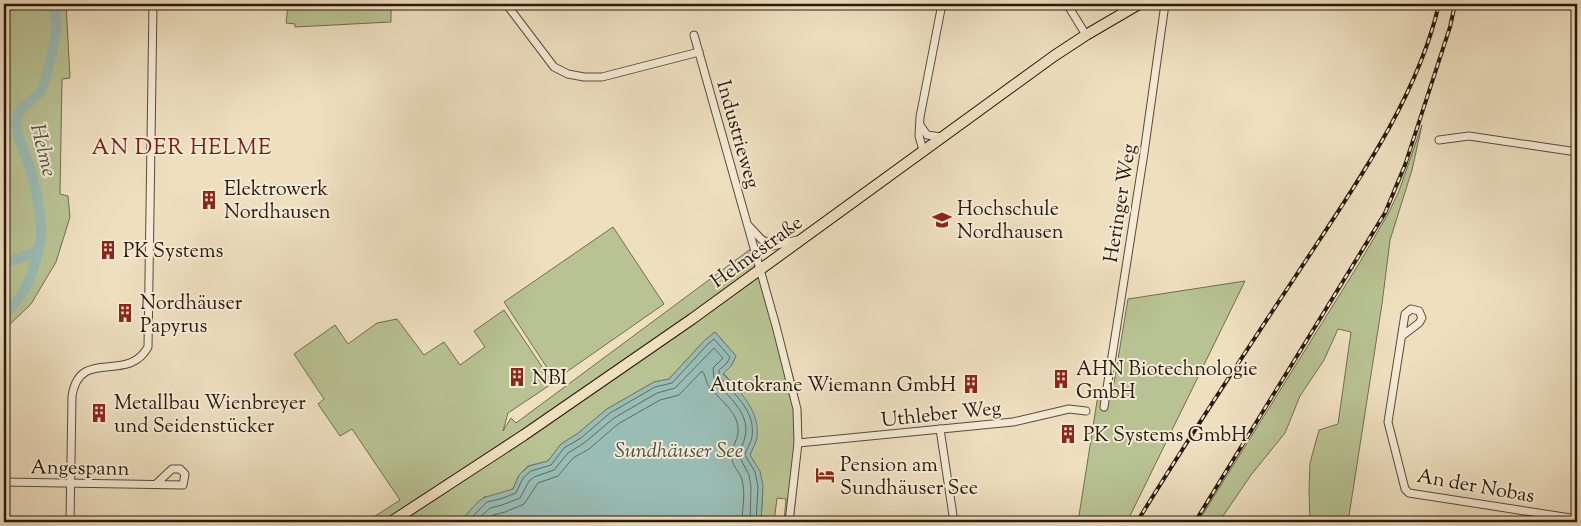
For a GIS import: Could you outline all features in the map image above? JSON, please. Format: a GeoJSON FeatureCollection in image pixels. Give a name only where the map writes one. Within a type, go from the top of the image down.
{"type":"FeatureCollection","features":[{"type":"Feature","properties":{"kind":"main road","name":"Helmestraße"},"geometry":{"type":"LineString","coordinates":[[391,522],[524,435],[760,270],[941,137],[1086,35],[1139,4]]}},
{"type":"Feature","properties":{"kind":"street"},"geometry":{"type":"LineString","coordinates":[[70,522],[72,396],[77,379],[81,374],[94,368],[134,363],[148,347],[153,4]]}},
{"type":"Feature","properties":{"kind":"street"},"geometry":{"type":"LineString","coordinates":[[923,150],[920,140],[921,109],[942,4]]}},
{"type":"Feature","properties":{"kind":"street"},"geometry":{"type":"LineString","coordinates":[[1067,4],[1086,35]]}},
{"type":"Feature","properties":{"kind":"street","name":"Heringer Weg"},"geometry":{"type":"LineString","coordinates":[[1104,407],[1144,153],[1165,4]]}},
{"type":"Feature","properties":{"kind":"street"},"geometry":{"type":"LineString","coordinates":[[507,5],[554,67],[568,74],[584,77],[602,77],[699,52]]}},
{"type":"Feature","properties":{"kind":"street","name":"Industrieweg"},"geometry":{"type":"LineString","coordinates":[[694,35],[760,270]]}},
{"type":"Feature","properties":{"kind":"street"},"geometry":{"type":"LineString","coordinates":[[920,124],[927,134],[941,137]]}},
{"type":"Feature","properties":{"kind":"street"},"geometry":{"type":"LineString","coordinates":[[1439,140],[1468,136],[1577,152]]}},
{"type":"Feature","properties":{"kind":"street"},"geometry":{"type":"LineString","coordinates":[[748,225],[761,239],[773,246],[800,240]]}},
{"type":"Feature","properties":{"kind":"street"},"geometry":{"type":"LineString","coordinates":[[760,270],[797,409],[798,444],[789,522]]}},
{"type":"Feature","properties":{"kind":"street","name":"An der Nobas"},"geometry":{"type":"LineString","coordinates":[[1402,336],[1388,422],[1405,489],[1409,493],[1577,519]]}},
{"type":"Feature","properties":{"kind":"street","name":"Uthleber Weg"},"geometry":{"type":"LineString","coordinates":[[798,444],[1013,422],[1069,409],[1086,412]]}},
{"type":"Feature","properties":{"kind":"street"},"geometry":{"type":"LineString","coordinates":[[940,429],[954,522]]}},
{"type":"Feature","properties":{"kind":"street","name":"Angespann"},"geometry":{"type":"LineString","coordinates":[[4,482],[156,484]]}},
{"type":"Feature","properties":{"kind":"green space"},"geometry":{"type":"Polygon","coordinates":[[[4,4],[66,4],[70,78],[62,79],[60,194],[68,196],[70,217],[56,262],[31,304],[4,330],[4,4]]]}},
{"type":"Feature","properties":{"kind":"green space"},"geometry":{"type":"Polygon","coordinates":[[[288,4],[393,4],[393,8],[391,8],[391,22],[295,27],[295,24],[286,23],[288,4]]]}},
{"type":"Feature","properties":{"kind":"green space"},"geometry":{"type":"Polygon","coordinates":[[[1422,125],[1412,170],[1390,240],[1382,304],[1348,522],[1310,522],[1310,463],[1319,430],[1338,424],[1351,332],[1338,329],[1324,360],[1300,396],[1285,433],[1251,475],[1219,522],[1198,522],[1388,214],[1399,191],[1422,125]]]}},
{"type":"Feature","properties":{"kind":"green space"},"geometry":{"type":"Polygon","coordinates":[[[613,227],[664,304],[555,380],[504,302],[613,227]]]}},
{"type":"Feature","properties":{"kind":"green space"},"geometry":{"type":"Polygon","coordinates":[[[756,245],[795,384],[801,414],[800,456],[793,522],[784,522],[786,499],[777,498],[774,522],[761,522],[761,480],[750,455],[757,438],[741,392],[723,373],[731,366],[736,356],[715,332],[705,340],[669,379],[654,382],[607,409],[577,434],[561,444],[548,461],[528,466],[519,475],[513,489],[499,495],[484,497],[461,522],[366,522],[400,500],[352,429],[340,436],[318,404],[324,399],[294,354],[335,325],[348,344],[377,323],[397,319],[424,355],[444,342],[460,365],[485,347],[474,331],[504,310],[553,383],[508,413],[503,431],[511,418],[516,423],[756,245]]]}},
{"type":"Feature","properties":{"kind":"green space"},"geometry":{"type":"Polygon","coordinates":[[[1245,281],[1127,522],[1078,522],[1098,395],[1112,395],[1128,299],[1245,281]]]}},
{"type":"Feature","properties":{"kind":"water","name":"Sundhäuser See"},"geometry":{"type":"Polygon","coordinates":[[[715,332],[736,356],[731,366],[723,374],[748,402],[755,419],[757,437],[750,455],[760,471],[763,486],[761,522],[461,522],[479,501],[513,489],[519,475],[529,466],[548,461],[561,444],[577,434],[607,409],[654,382],[669,379],[705,340],[715,332]]]}},
{"type":"Feature","properties":{"kind":"waterway","name":"Helme"},"geometry":{"type":"LineString","coordinates":[[4,263],[36,251],[40,241],[41,231],[36,193],[31,170],[16,123],[20,111],[39,93],[45,81],[56,33],[54,4]]}},
{"type":"Feature","properties":{"kind":"waterway"},"geometry":{"type":"LineString","coordinates":[[4,314],[12,307],[28,284],[39,247]]}},
{"type":"Feature","properties":{"kind":"railway"},"geometry":{"type":"LineString","coordinates":[[1137,522],[1381,143],[1415,75],[1429,40],[1439,4]]}},
{"type":"Feature","properties":{"kind":"railway"},"geometry":{"type":"LineString","coordinates":[[1195,522],[1385,213],[1405,165],[1450,27],[1455,4]]}},
{"type":"Feature","properties":{"kind":"place","name":"Elektrowerk Nordhausen"},"geometry":{"type":"Point","coordinates":[209,200]}},
{"type":"Feature","properties":{"kind":"place","name":"Hochschule Nordhausen"},"geometry":{"type":"Point","coordinates":[942,220]}},
{"type":"Feature","properties":{"kind":"place","name":"PK Systems"},"geometry":{"type":"Point","coordinates":[108,250]}},
{"type":"Feature","properties":{"kind":"place","name":"Nordhäuser Papyrus"},"geometry":{"type":"Point","coordinates":[125,313]}},
{"type":"Feature","properties":{"kind":"place","name":"NBI"},"geometry":{"type":"Point","coordinates":[517,377]}},
{"type":"Feature","properties":{"kind":"place","name":"AHN Biotechnologie GmbH"},"geometry":{"type":"Point","coordinates":[1061,379]}},
{"type":"Feature","properties":{"kind":"place","name":"Autokrane Wiemann GmbH"},"geometry":{"type":"Point","coordinates":[971,384]}},
{"type":"Feature","properties":{"kind":"place","name":"Metallbau Wienbreyer und Seidenstücker"},"geometry":{"type":"Point","coordinates":[99,413]}},
{"type":"Feature","properties":{"kind":"place","name":"PK Systems GmbH"},"geometry":{"type":"Point","coordinates":[1068,434]}},
{"type":"Feature","properties":{"kind":"place","name":"Pension am Sundhäuser See"},"geometry":{"type":"Point","coordinates":[825,475]}},
{"type":"Feature","properties":{"kind":"district","name":"AN DER HELME"},"geometry":{"type":"Point","coordinates":[182,146]}}]}
